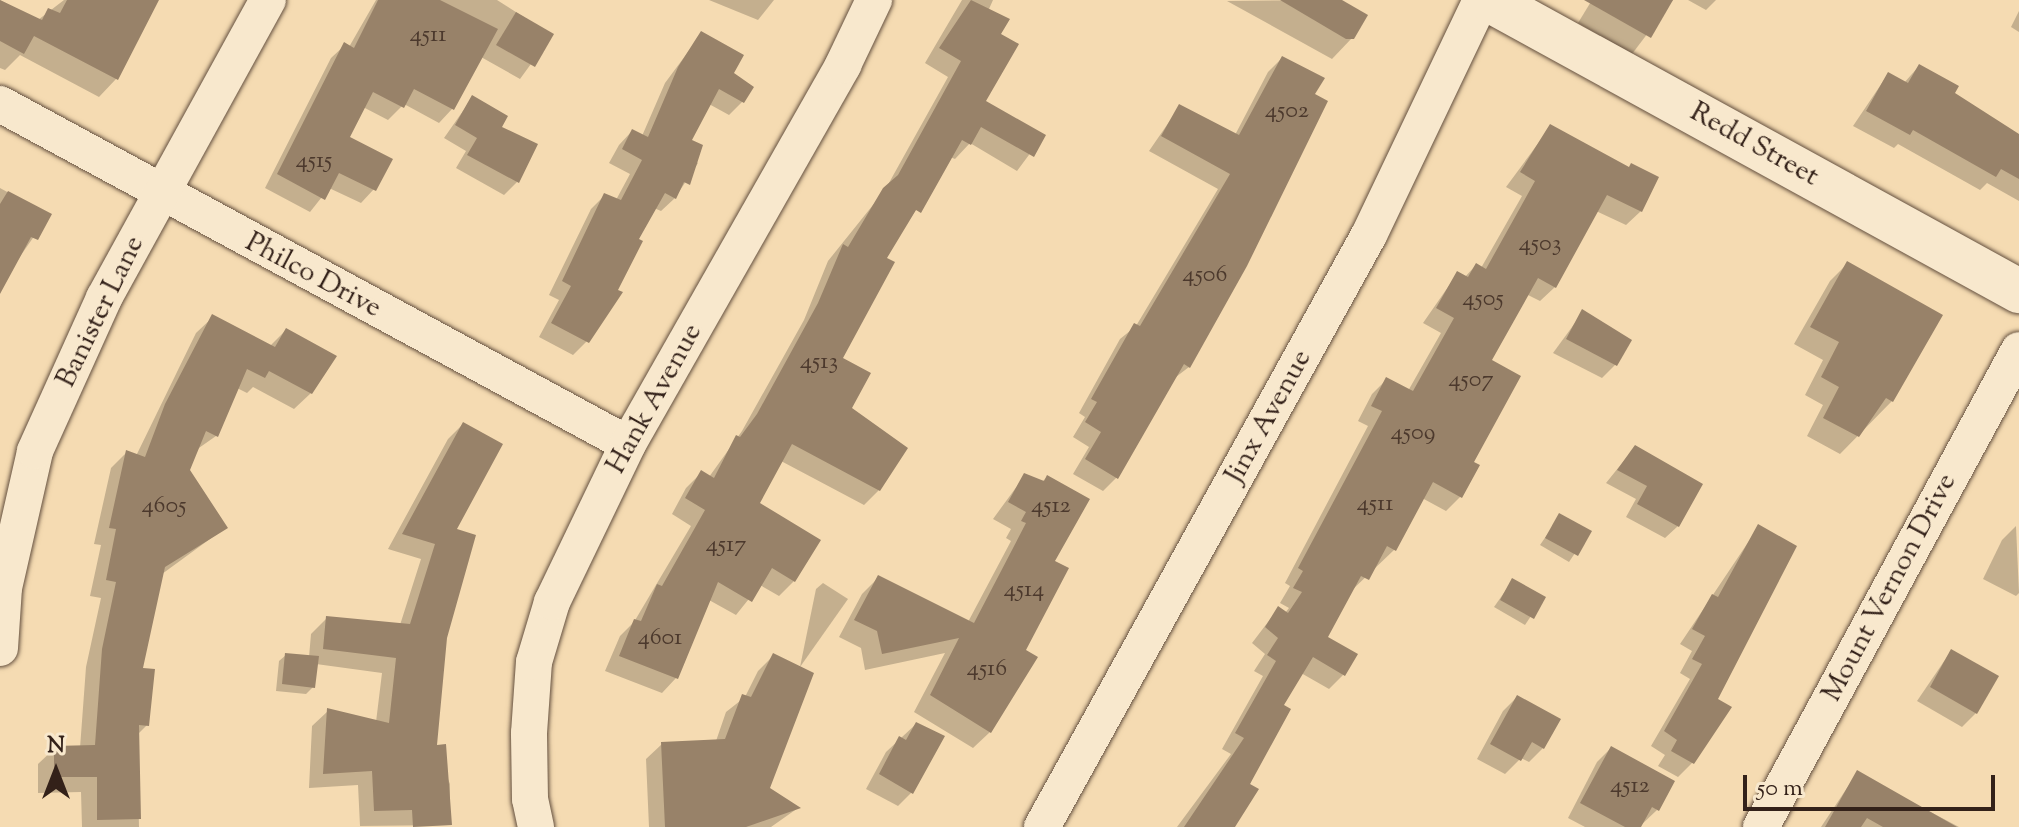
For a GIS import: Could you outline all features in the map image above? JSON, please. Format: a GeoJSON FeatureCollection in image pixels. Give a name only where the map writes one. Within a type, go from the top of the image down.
{"type":"FeatureCollection","features":[{"type":"Feature","properties":{"kind":"street","name":"Banister Lane"},"geometry":{"type":"LineString","coordinates":[[0,648],[4,588],[35,451],[104,298],[268,0]]}},
{"type":"Feature","properties":{"kind":"street","name":"Hank Avenue"},"geometry":{"type":"LineString","coordinates":[[536,827],[530,799],[529,733],[534,662],[552,602],[628,444],[843,65],[874,0]]}},
{"type":"Feature","properties":{"kind":"street","name":"Jinx Avenue"},"geometry":{"type":"LineString","coordinates":[[1042,827],[1369,235],[1481,0]]}},
{"type":"Feature","properties":{"kind":"street","name":"Redd Street"},"geometry":{"type":"LineString","coordinates":[[1489,0],[2019,291]]}},
{"type":"Feature","properties":{"kind":"street","name":"Philco Drive"},"geometry":{"type":"LineString","coordinates":[[0,104],[161,196],[628,444]]}},
{"type":"Feature","properties":{"kind":"street","name":"Mount Vernon Drive"},"geometry":{"type":"LineString","coordinates":[[1761,827],[2019,350]]}},
{"type":"Feature","properties":{"kind":"building"},"geometry":{"type":"Polygon","coordinates":[[[0,0],[42,20],[48,8],[60,13],[67,0],[159,0],[118,80],[34,36],[24,54],[0,41],[0,0]]]}},
{"type":"Feature","properties":{"kind":"building"},"geometry":{"type":"Polygon","coordinates":[[[378,0],[440,0],[498,29],[454,110],[414,89],[404,108],[373,92],[350,137],[393,159],[376,191],[339,173],[325,200],[277,174],[344,42],[354,48],[378,0]]]}},
{"type":"Feature","properties":{"kind":"building"},"geometry":{"type":"Polygon","coordinates":[[[971,0],[1010,19],[1001,34],[1019,44],[986,101],[1046,135],[1034,157],[981,127],[971,145],[962,140],[921,213],[916,210],[887,258],[895,262],[843,358],[871,373],[852,408],[908,448],[880,491],[792,444],[760,503],[821,540],[795,582],[772,568],[752,602],[718,582],[678,679],[619,656],[634,619],[641,621],[657,584],[662,586],[705,510],[685,498],[701,470],[714,478],[736,435],[740,437],[757,414],[818,303],[843,244],[848,247],[883,188],[898,175],[961,61],[939,48],[971,0]]]}},
{"type":"Feature","properties":{"kind":"building"},"geometry":{"type":"Polygon","coordinates":[[[1280,0],[1342,0],[1368,15],[1354,39],[1346,39],[1280,0]]]}},
{"type":"Feature","properties":{"kind":"building"},"geometry":{"type":"Polygon","coordinates":[[[1584,0],[1673,0],[1651,38],[1584,0]]]}},
{"type":"Feature","properties":{"kind":"building"},"geometry":{"type":"Polygon","coordinates":[[[516,12],[554,34],[535,67],[496,45],[516,12]]]}},
{"type":"Feature","properties":{"kind":"building"},"geometry":{"type":"Polygon","coordinates":[[[701,31],[744,55],[734,73],[754,87],[744,103],[719,89],[692,140],[703,145],[690,185],[684,182],[676,199],[665,193],[639,239],[643,241],[618,290],[623,292],[589,343],[551,323],[571,286],[562,281],[604,193],[621,200],[642,160],[622,149],[632,129],[648,137],[678,67],[701,31]]]}},
{"type":"Feature","properties":{"kind":"building"},"geometry":{"type":"Polygon","coordinates":[[[1282,56],[1325,78],[1315,94],[1328,101],[1247,266],[1190,368],[1184,364],[1118,479],[1085,459],[1101,432],[1085,422],[1097,402],[1091,399],[1134,323],[1140,326],[1230,174],[1161,136],[1179,104],[1239,135],[1282,56]]]}},
{"type":"Feature","properties":{"kind":"building"},"geometry":{"type":"Polygon","coordinates":[[[1919,64],[1959,86],[1955,93],[2019,134],[2019,179],[2001,169],[1996,177],[1913,130],[1910,135],[1866,111],[1888,72],[1908,83],[1919,64]]]}},
{"type":"Feature","properties":{"kind":"building"},"geometry":{"type":"Polygon","coordinates":[[[472,95],[508,116],[502,127],[538,144],[519,183],[467,155],[477,138],[455,125],[472,95]]]}},
{"type":"Feature","properties":{"kind":"building"},"geometry":{"type":"Polygon","coordinates":[[[1550,124],[1629,167],[1631,163],[1659,177],[1642,212],[1607,195],[1556,288],[1538,278],[1492,360],[1521,376],[1474,462],[1480,465],[1462,498],[1433,482],[1396,551],[1387,546],[1369,580],[1361,576],[1328,637],[1358,654],[1345,676],[1313,657],[1284,705],[1291,709],[1250,784],[1259,789],[1235,827],[1184,827],[1244,738],[1235,733],[1276,661],[1267,655],[1278,638],[1265,627],[1278,606],[1288,613],[1302,592],[1293,588],[1303,571],[1298,568],[1382,411],[1371,406],[1386,377],[1413,391],[1454,318],[1436,308],[1457,271],[1468,277],[1476,263],[1486,269],[1535,181],[1520,172],[1550,124]]]}},
{"type":"Feature","properties":{"kind":"building"},"geometry":{"type":"Polygon","coordinates":[[[8,191],[52,214],[38,240],[31,237],[0,294],[0,204],[8,191]]]}},
{"type":"Feature","properties":{"kind":"building"},"geometry":{"type":"Polygon","coordinates":[[[1847,261],[1943,315],[1893,402],[1886,398],[1859,437],[1823,418],[1839,387],[1821,377],[1839,342],[1810,327],[1847,261]]]}},
{"type":"Feature","properties":{"kind":"building"},"geometry":{"type":"Polygon","coordinates":[[[1582,309],[1632,340],[1617,366],[1566,339],[1582,309]]]}},
{"type":"Feature","properties":{"kind":"building"},"geometry":{"type":"Polygon","coordinates":[[[212,314],[275,347],[286,328],[337,356],[312,394],[269,371],[265,378],[247,369],[218,437],[206,431],[190,470],[228,528],[165,567],[143,668],[155,669],[149,726],[139,725],[141,819],[97,820],[97,777],[54,777],[54,746],[95,745],[102,649],[116,582],[106,580],[116,529],[109,528],[126,450],[145,457],[165,404],[212,314]]]}},
{"type":"Feature","properties":{"kind":"building"},"geometry":{"type":"Polygon","coordinates":[[[463,422],[503,444],[457,529],[476,535],[447,638],[437,745],[446,744],[452,825],[413,827],[412,810],[374,811],[372,771],[323,774],[327,708],[389,723],[396,658],[323,649],[326,616],[410,624],[435,544],[402,534],[463,422]]]}},
{"type":"Feature","properties":{"kind":"building"},"geometry":{"type":"Polygon","coordinates":[[[1635,445],[1703,484],[1679,527],[1637,504],[1647,486],[1617,470],[1635,445]]]}},
{"type":"Feature","properties":{"kind":"building"},"geometry":{"type":"Polygon","coordinates":[[[1024,473],[1044,481],[1047,475],[1090,499],[1055,561],[1069,568],[1026,650],[1038,657],[991,733],[930,695],[959,638],[882,654],[877,631],[854,620],[878,575],[974,623],[1026,523],[1021,521],[1026,512],[1008,502],[1024,473]]]}},
{"type":"Feature","properties":{"kind":"building"},"geometry":{"type":"Polygon","coordinates":[[[1559,513],[1592,531],[1578,556],[1545,538],[1559,513]]]}},
{"type":"Feature","properties":{"kind":"building"},"geometry":{"type":"Polygon","coordinates":[[[1758,524],[1797,546],[1718,699],[1732,707],[1694,764],[1671,751],[1677,740],[1664,731],[1702,664],[1692,659],[1705,636],[1692,629],[1712,594],[1718,597],[1758,524]]]}},
{"type":"Feature","properties":{"kind":"building"},"geometry":{"type":"Polygon","coordinates":[[[1512,578],[1546,597],[1534,619],[1500,600],[1512,578]]]}},
{"type":"Feature","properties":{"kind":"building"},"geometry":{"type":"Polygon","coordinates":[[[1951,649],[1999,676],[1977,714],[1930,687],[1951,649]]]}},
{"type":"Feature","properties":{"kind":"building"},"geometry":{"type":"Polygon","coordinates":[[[285,653],[319,656],[315,688],[282,684],[285,653]]]}},
{"type":"Feature","properties":{"kind":"building"},"geometry":{"type":"Polygon","coordinates":[[[773,653],[814,673],[770,788],[801,808],[746,827],[665,827],[661,742],[725,739],[742,694],[751,697],[773,653]]]}},
{"type":"Feature","properties":{"kind":"building"},"geometry":{"type":"Polygon","coordinates":[[[1517,695],[1561,719],[1544,749],[1532,742],[1521,761],[1490,744],[1517,695]]]}},
{"type":"Feature","properties":{"kind":"building"},"geometry":{"type":"Polygon","coordinates":[[[916,722],[945,736],[913,794],[879,774],[899,736],[906,740],[916,722]]]}},
{"type":"Feature","properties":{"kind":"building"},"geometry":{"type":"Polygon","coordinates":[[[1611,746],[1675,781],[1659,811],[1652,807],[1641,827],[1625,827],[1580,803],[1611,746]]]}},
{"type":"Feature","properties":{"kind":"building"},"geometry":{"type":"Polygon","coordinates":[[[1857,770],[1957,827],[1883,827],[1867,818],[1861,827],[1825,827],[1857,770]]]}}]}
